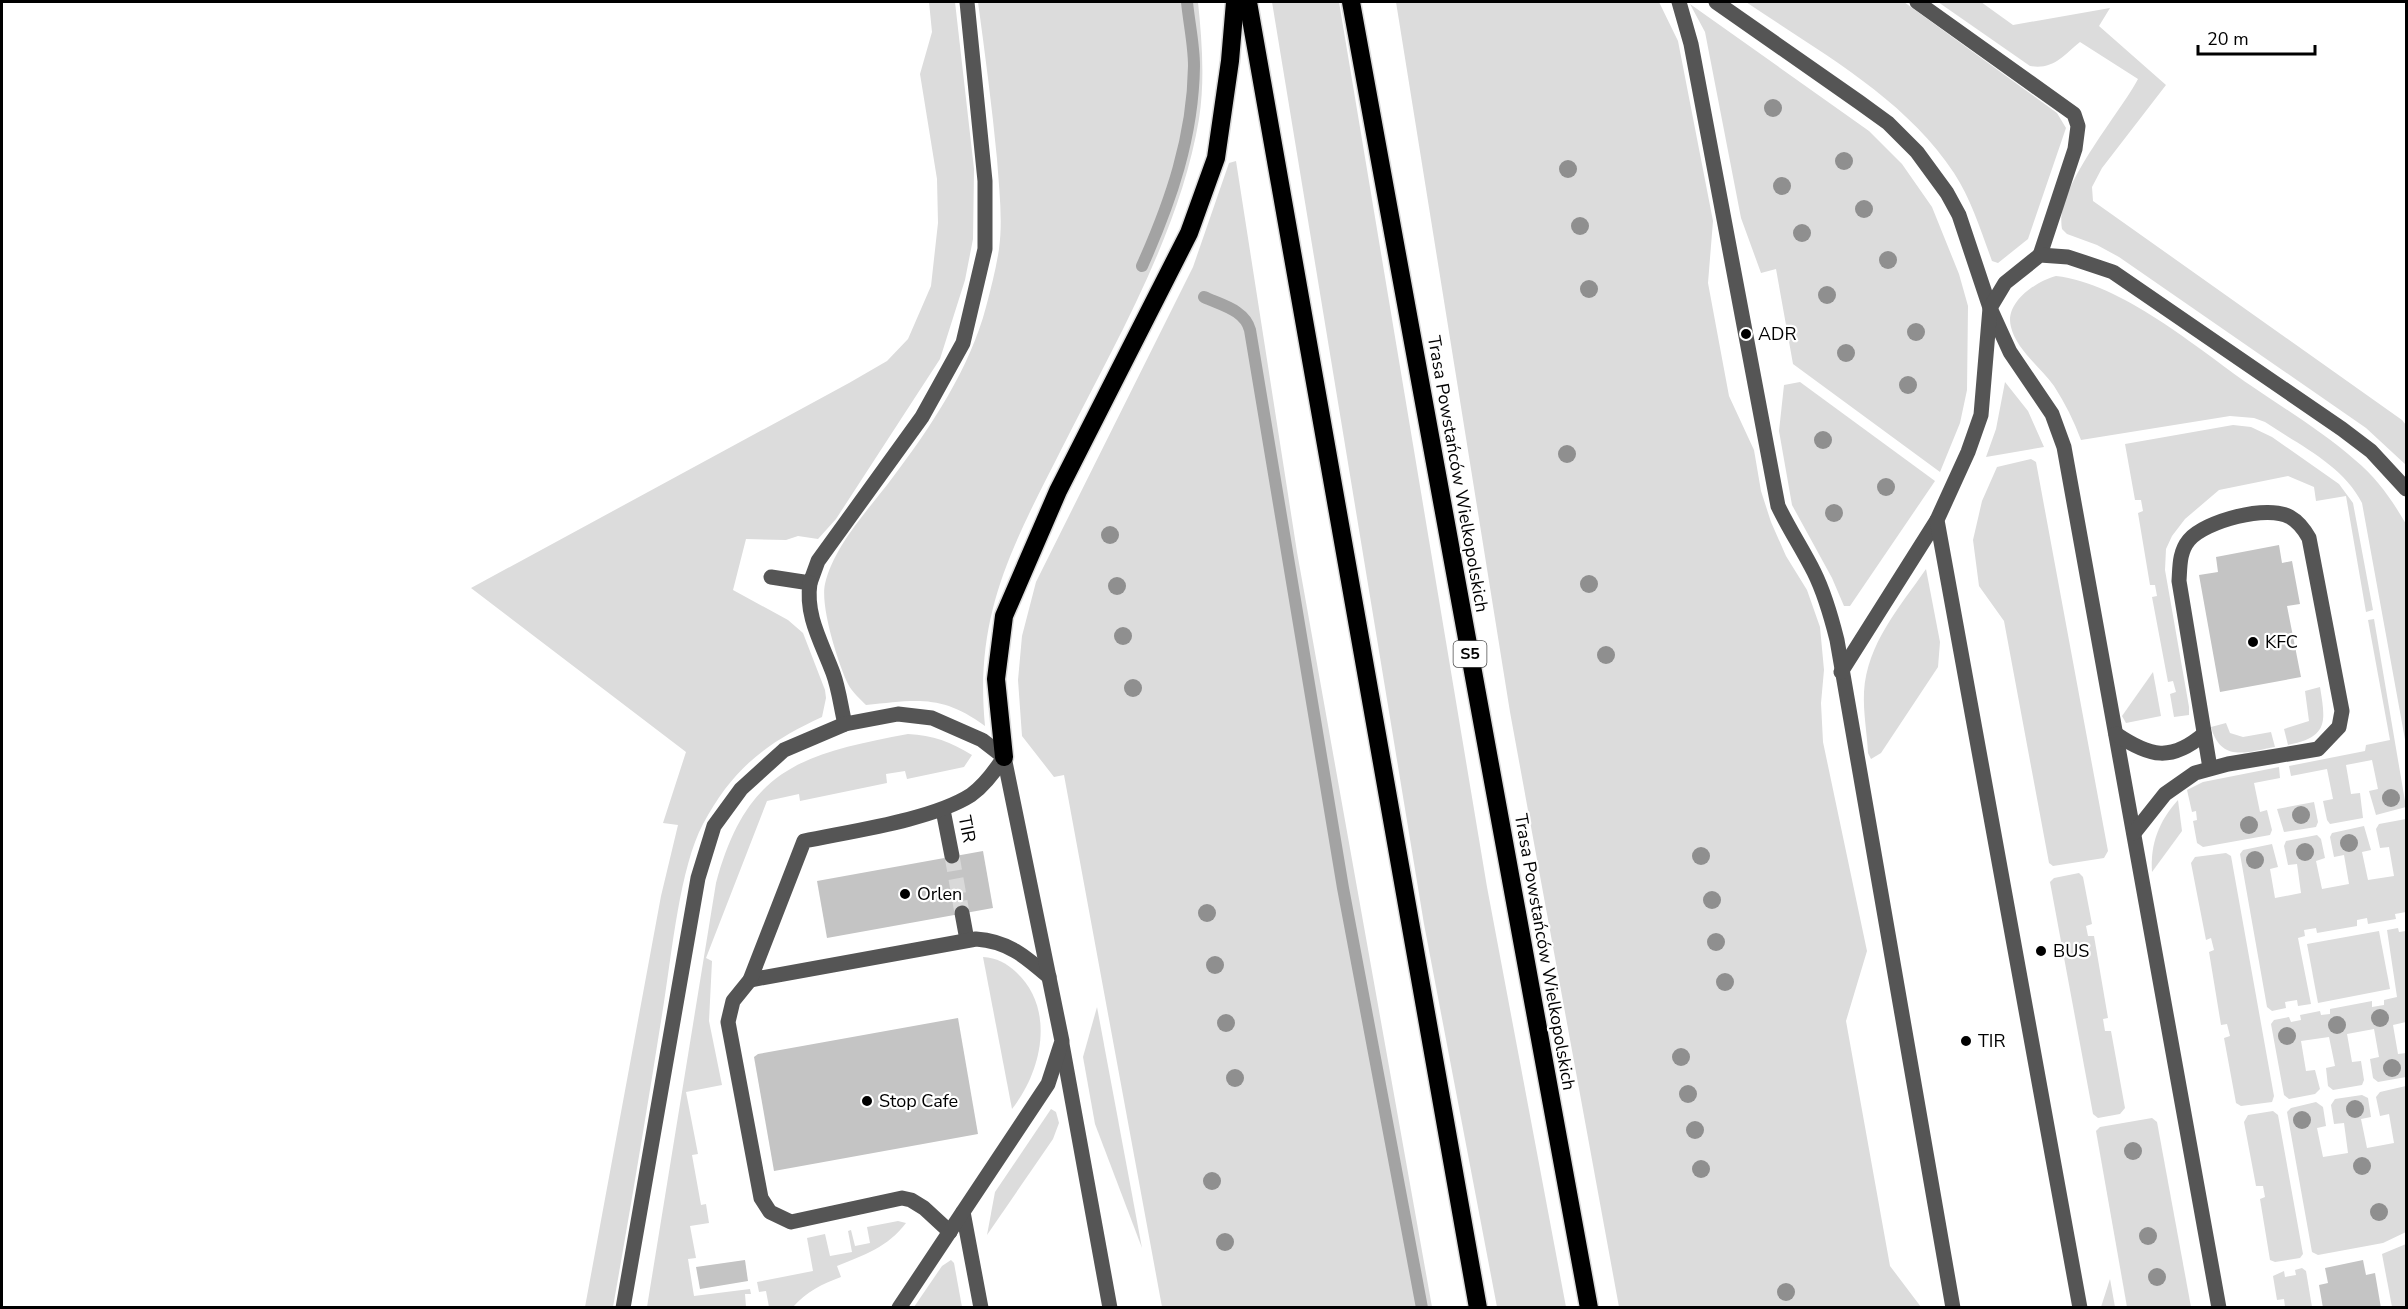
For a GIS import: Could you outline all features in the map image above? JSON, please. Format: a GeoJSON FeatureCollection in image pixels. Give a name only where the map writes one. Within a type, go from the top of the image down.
{"type":"FeatureCollection","features":[{"type":"Feature","properties":{"kind":"highway"},"geometry":{"type":"LineString","coordinates":[[1004,757],[996,679],[1004,616],[1058,491],[1189,232],[1216,158],[1230,61],[1234,2]]}},
{"type":"Feature","properties":{"kind":"highway"},"geometry":{"type":"LineString","coordinates":[[1248,2],[1479,1308]]}},
{"type":"Feature","properties":{"kind":"highway","name":"Trasa Powstańców Wielkopolskich"},"geometry":{"type":"LineString","coordinates":[[1351,2],[1589,1308]]}},
{"type":"Feature","properties":{"kind":"lane"},"geometry":{"type":"LineString","coordinates":[[844,724],[834,675],[819,641],[809,609],[810,582],[818,561],[921,417],[963,342],[985,249],[985,181],[967,2]]}},
{"type":"Feature","properties":{"kind":"lane"},"geometry":{"type":"LineString","coordinates":[[1679,2],[1691,44],[1778,506],[1792,536],[1814,572],[1828,604],[1953,1308]]}},
{"type":"Feature","properties":{"kind":"lane"},"geometry":{"type":"LineString","coordinates":[[1716,2],[1888,123],[1917,152],[1947,193],[1959,215],[1990,308],[2010,352],[2052,414],[2064,447],[2219,1308]]}},
{"type":"Feature","properties":{"kind":"lane"},"geometry":{"type":"LineString","coordinates":[[1841,672],[1937,520],[1968,452],[1981,415],[1990,308],[2005,283],[2040,255],[2075,149],[2078,126],[2074,114],[1917,2]]}},
{"type":"Feature","properties":{"kind":"lane"},"geometry":{"type":"LineString","coordinates":[[2040,255],[2068,257],[2113,272],[2371,451],[2406,489]]}},
{"type":"Feature","properties":{"kind":"lane"},"geometry":{"type":"LineString","coordinates":[[2134,833],[2172,788],[2195,773],[2210,768],[2318,749],[2339,727],[2342,711],[2309,537],[2300,524],[2289,515],[2272,513],[2217,522],[2188,541],[2180,558],[2179,581],[2210,768]]}},
{"type":"Feature","properties":{"kind":"lane"},"geometry":{"type":"LineString","coordinates":[[1937,520],[2080,1308]]}},
{"type":"Feature","properties":{"kind":"lane"},"geometry":{"type":"LineString","coordinates":[[771,577],[810,582]]}},
{"type":"Feature","properties":{"kind":"lane"},"geometry":{"type":"LineString","coordinates":[[623,1308],[698,878],[714,826],[741,789],[784,750],[844,724],[898,714],[932,718],[982,740],[1004,757],[1062,1041],[1110,1308]]}},
{"type":"Feature","properties":{"kind":"lane"},"geometry":{"type":"LineString","coordinates":[[2116,734],[2137,748],[2156,754],[2175,753],[2189,747],[2204,735]]}},
{"type":"Feature","properties":{"kind":"lane"},"geometry":{"type":"LineString","coordinates":[[950,1232],[924,1208],[911,1200],[902,1198],[791,1222],[770,1212],[761,1198],[728,1022],[733,1001],[750,980],[804,842],[943,810],[972,794],[991,777],[1004,757]]}},
{"type":"Feature","properties":{"kind":"lane","name":"TIR"},"geometry":{"type":"LineString","coordinates":[[943,810],[952,856]]}},
{"type":"Feature","properties":{"kind":"lane"},"geometry":{"type":"LineString","coordinates":[[962,913],[967,940]]}},
{"type":"Feature","properties":{"kind":"lane"},"geometry":{"type":"LineString","coordinates":[[750,980],[967,940],[996,940],[1028,959],[1049,977]]}},
{"type":"Feature","properties":{"kind":"lane"},"geometry":{"type":"LineString","coordinates":[[899,1308],[1048,1084],[1062,1041]]}},
{"type":"Feature","properties":{"kind":"lane"},"geometry":{"type":"LineString","coordinates":[[963,1212],[981,1308]]}},
{"type":"Feature","properties":{"kind":"shaded area"},"geometry":{"type":"Polygon","coordinates":[[[929,2],[955,2],[974,169],[973,239],[965,280],[940,359],[836,519],[818,539],[798,536],[786,540],[746,539],[733,590],[788,620],[803,633],[826,698],[822,717],[784,737],[739,772],[714,804],[695,842],[678,910],[646,1117],[613,1307],[585,1307],[661,896],[678,825],[663,823],[686,752],[471,588],[849,383],[887,361],[908,339],[931,286],[938,223],[937,179],[920,74],[932,32],[929,2]]]}},
{"type":"Feature","properties":{"kind":"shaded area"},"geometry":{"type":"Polygon","coordinates":[[[978,2],[1198,2],[1202,60],[1201,104],[1190,162],[1161,246],[1123,329],[1028,516],[1001,581],[986,649],[983,686],[985,726],[970,716],[942,704],[914,701],[866,705],[852,690],[844,675],[831,634],[824,594],[830,569],[844,541],[907,458],[948,396],[970,352],[988,300],[999,249],[1001,215],[995,139],[978,2]]]}},
{"type":"Feature","properties":{"kind":"shaded area"},"geometry":{"type":"Polygon","coordinates":[[[1272,2],[1339,2],[1487,887],[1566,1307],[1497,1307],[1424,924],[1272,2]]]}},
{"type":"Feature","properties":{"kind":"shaded area"},"geometry":{"type":"Polygon","coordinates":[[[1396,2],[1659,2],[1678,41],[1713,221],[1708,283],[1729,396],[1754,450],[1761,491],[1771,522],[1786,556],[1807,590],[1820,627],[1824,670],[1821,703],[1823,742],[1867,951],[1846,1021],[1890,1266],[1921,1307],[1619,1307],[1510,712],[1396,2]]]}},
{"type":"Feature","properties":{"kind":"shaded area"},"geometry":{"type":"Polygon","coordinates":[[[1746,2],[1904,2],[2057,113],[2066,128],[2028,239],[1998,263],[1992,261],[1960,183],[1934,146],[1911,121],[1859,78],[1746,2]]]}},
{"type":"Feature","properties":{"kind":"shaded area"},"geometry":{"type":"Polygon","coordinates":[[[1938,2],[1981,2],[2013,25],[2110,8],[2099,26],[2166,85],[2102,168],[2092,187],[2093,201],[2402,420],[2406,425],[2406,465],[2366,428],[2119,257],[2097,245],[2067,234],[2062,229],[2062,213],[2078,173],[2138,79],[2080,42],[2051,64],[2030,66],[1938,2]]]}},
{"type":"Feature","properties":{"kind":"shaded area"},"geometry":{"type":"Polygon","coordinates":[[[1690,4],[1869,131],[1902,164],[1932,207],[1959,274],[1968,306],[1967,390],[1960,423],[1940,472],[1793,364],[1776,269],[1761,273],[1741,218],[1705,32],[1690,4]]]}},
{"type":"Feature","properties":{"kind":"shaded area"},"geometry":{"type":"Polygon","coordinates":[[[1236,161],[1297,552],[1432,1307],[1162,1307],[1064,775],[1054,777],[1022,736],[1018,680],[1022,636],[1036,582],[1193,267],[1229,163],[1236,161]]]}},
{"type":"Feature","properties":{"kind":"shaded area"},"geometry":{"type":"Polygon","coordinates":[[[2056,276],[2081,281],[2106,291],[2158,319],[2330,440],[2363,467],[2384,490],[2406,524],[2406,745],[2362,503],[2354,490],[2344,478],[2319,457],[2265,422],[2254,418],[2230,416],[2081,440],[2058,392],[2023,351],[2011,327],[2012,309],[2017,301],[2032,288],[2056,276]]]}},
{"type":"Feature","properties":{"kind":"shaded area"},"geometry":{"type":"Polygon","coordinates":[[[1800,382],[1935,481],[1850,606],[1844,606],[1832,578],[1792,505],[1779,431],[1784,385],[1800,382]]]}},
{"type":"Feature","properties":{"kind":"shaded area"},"geometry":{"type":"Polygon","coordinates":[[[2005,382],[2028,411],[2044,447],[1986,457],[1996,429],[2005,382]]]}},
{"type":"Feature","properties":{"kind":"shaded area"},"geometry":{"type":"Polygon","coordinates":[[[2233,425],[2251,427],[2272,437],[2339,484],[2353,503],[2373,610],[2366,612],[2346,496],[2316,501],[2314,487],[2288,476],[2219,490],[2185,519],[2172,536],[2166,549],[2165,570],[2189,707],[2189,715],[2174,717],[2170,694],[2176,692],[2173,681],[2168,682],[2152,597],[2157,596],[2155,585],[2150,585],[2138,513],[2143,511],[2141,500],[2135,500],[2125,444],[2233,425]]]}},
{"type":"Feature","properties":{"kind":"shaded area"},"geometry":{"type":"Polygon","coordinates":[[[2031,459],[2036,462],[2108,851],[2104,858],[2053,866],[2049,863],[2004,621],[1979,586],[1973,540],[1982,501],[1997,467],[2031,459]]]}},
{"type":"Feature","properties":{"kind":"shaded area"},"geometry":{"type":"Polygon","coordinates":[[[1926,569],[1940,642],[1938,667],[1881,753],[1871,759],[1868,753],[1864,700],[1866,674],[1871,657],[1886,626],[1926,569]]]}},
{"type":"Feature","properties":{"kind":"shaded area"},"geometry":{"type":"Polygon","coordinates":[[[2374,619],[2406,807],[2376,815],[2369,791],[2378,789],[2372,760],[2346,765],[2351,794],[2360,793],[2363,818],[2330,824],[2323,801],[2333,799],[2327,769],[2291,776],[2289,766],[2365,751],[2366,745],[2390,740],[2368,620],[2374,619]]]}},
{"type":"Feature","properties":{"kind":"shaded area"},"geometry":{"type":"Polygon","coordinates":[[[2153,672],[2161,716],[2126,723],[2122,716],[2153,672]]]}},
{"type":"Feature","properties":{"kind":"shaded area"},"geometry":{"type":"Polygon","coordinates":[[[2320,687],[2323,710],[2321,726],[2311,738],[2288,745],[2284,729],[2309,721],[2305,691],[2320,687]]]}},
{"type":"Feature","properties":{"kind":"shaded area"},"geometry":{"type":"Polygon","coordinates":[[[2226,723],[2230,733],[2243,737],[2271,732],[2275,747],[2245,752],[2228,750],[2221,746],[2215,738],[2211,727],[2226,723]]]}},
{"type":"Feature","properties":{"kind":"shaded area"},"geometry":{"type":"Polygon","coordinates":[[[908,734],[942,740],[972,755],[964,767],[907,779],[905,771],[886,774],[887,783],[800,801],[799,794],[767,801],[706,958],[712,961],[709,1021],[722,1085],[686,1092],[698,1154],[692,1155],[701,1205],[706,1204],[709,1223],[690,1226],[696,1258],[688,1259],[694,1296],[750,1289],[751,1294],[745,1294],[746,1307],[647,1307],[716,883],[729,844],[744,814],[762,791],[784,773],[809,760],[838,750],[908,734]]]}},
{"type":"Feature","properties":{"kind":"shaded area"},"geometry":{"type":"Polygon","coordinates":[[[2279,767],[2280,778],[2254,783],[2260,812],[2267,810],[2272,830],[2270,835],[2203,847],[2197,843],[2193,821],[2197,820],[2196,811],[2192,812],[2187,790],[2203,782],[2279,767]]]}},
{"type":"Feature","properties":{"kind":"shaded area"},"geometry":{"type":"Polygon","coordinates":[[[2178,800],[2182,831],[2152,872],[2154,842],[2157,833],[2178,800]]]}},
{"type":"Feature","properties":{"kind":"shaded area"},"geometry":{"type":"Polygon","coordinates":[[[2314,802],[2318,822],[2316,827],[2284,832],[2277,809],[2314,802]]]}},
{"type":"Feature","properties":{"kind":"shaded area"},"geometry":{"type":"Polygon","coordinates":[[[2406,819],[2406,912],[2395,914],[2396,919],[2368,924],[2367,918],[2357,920],[2357,926],[2317,933],[2316,928],[2304,930],[2305,936],[2298,938],[2311,1004],[2298,1006],[2297,1000],[2285,1002],[2286,1008],[2272,1011],[2267,1007],[2240,854],[2243,850],[2272,844],[2278,867],[2270,869],[2275,898],[2301,893],[2297,864],[2288,865],[2284,846],[2286,841],[2317,835],[2321,839],[2325,858],[2316,861],[2322,889],[2349,884],[2344,855],[2334,857],[2330,837],[2332,833],[2364,826],[2371,850],[2362,852],[2368,880],[2394,876],[2389,847],[2380,848],[2376,829],[2379,824],[2406,819]]]}},
{"type":"Feature","properties":{"kind":"shaded area"},"geometry":{"type":"Polygon","coordinates":[[[2226,853],[2231,856],[2274,1096],[2272,1102],[2241,1106],[2236,1103],[2224,1038],[2230,1036],[2227,1024],[2221,1025],[2209,952],[2214,950],[2211,938],[2206,940],[2191,863],[2195,857],[2226,853]]]}},
{"type":"Feature","properties":{"kind":"shaded area"},"geometry":{"type":"Polygon","coordinates":[[[2079,873],[2083,877],[2092,924],[2086,926],[2088,936],[2094,936],[2108,1018],[2103,1019],[2105,1031],[2111,1031],[2125,1108],[2120,1114],[2098,1118],[2093,1114],[2050,882],[2054,878],[2079,873]]]}},
{"type":"Feature","properties":{"kind":"shaded area"},"geometry":{"type":"Polygon","coordinates":[[[2398,928],[2399,932],[2406,931],[2406,1022],[2393,1025],[2398,1054],[2406,1053],[2406,1077],[2378,1082],[2373,1078],[2370,1059],[2379,1057],[2374,1029],[2347,1034],[2352,1062],[2361,1061],[2364,1080],[2362,1085],[2333,1090],[2328,1086],[2326,1068],[2335,1066],[2329,1037],[2301,1041],[2306,1071],[2315,1070],[2320,1089],[2315,1094],[2289,1099],[2284,1095],[2271,1024],[2274,1020],[2289,1017],[2291,1022],[2301,1020],[2300,1015],[2320,1011],[2321,1015],[2330,1014],[2330,1009],[2372,1001],[2372,1007],[2384,1005],[2384,1000],[2397,997],[2387,930],[2398,928]]]}},
{"type":"Feature","properties":{"kind":"shaded area"},"geometry":{"type":"Polygon","coordinates":[[[2379,931],[2390,989],[2318,1003],[2307,944],[2379,931]]]}},
{"type":"Feature","properties":{"kind":"shaded area"},"geometry":{"type":"Polygon","coordinates":[[[983,957],[993,958],[1016,972],[1029,987],[1040,1022],[1037,1059],[1031,1077],[1012,1109],[983,957]]]}},
{"type":"Feature","properties":{"kind":"shaded area"},"geometry":{"type":"Polygon","coordinates":[[[1097,1007],[1142,1248],[1095,1124],[1083,1057],[1097,1007]]]}},
{"type":"Feature","properties":{"kind":"shaded area"},"geometry":{"type":"Polygon","coordinates":[[[2406,1086],[2406,1232],[2383,1243],[2318,1255],[2312,1252],[2287,1112],[2291,1108],[2316,1102],[2323,1107],[2326,1126],[2317,1128],[2323,1157],[2348,1153],[2344,1123],[2334,1124],[2331,1105],[2335,1099],[2362,1095],[2368,1098],[2371,1117],[2361,1119],[2367,1148],[2394,1143],[2389,1114],[2380,1116],[2376,1097],[2380,1092],[2406,1086]]]}},
{"type":"Feature","properties":{"kind":"shaded area"},"geometry":{"type":"Polygon","coordinates":[[[1051,1109],[1056,1112],[1059,1123],[1053,1139],[987,1235],[995,1192],[1051,1109]]]}},
{"type":"Feature","properties":{"kind":"shaded area"},"geometry":{"type":"Polygon","coordinates":[[[2273,1111],[2278,1115],[2303,1254],[2300,1258],[2275,1262],[2270,1260],[2260,1199],[2265,1197],[2263,1186],[2256,1186],[2244,1122],[2248,1115],[2273,1111]]]}},
{"type":"Feature","properties":{"kind":"shaded area"},"geometry":{"type":"Polygon","coordinates":[[[2152,1118],[2157,1122],[2191,1307],[2127,1307],[2096,1131],[2100,1127],[2152,1118]]]}},
{"type":"Feature","properties":{"kind":"shaded area"},"geometry":{"type":"Polygon","coordinates":[[[898,1221],[906,1223],[891,1238],[875,1249],[837,1266],[841,1277],[815,1289],[793,1307],[769,1307],[766,1291],[759,1292],[757,1282],[813,1271],[807,1238],[825,1234],[830,1256],[852,1252],[848,1231],[851,1230],[855,1246],[870,1243],[867,1227],[898,1221]]]}},
{"type":"Feature","properties":{"kind":"shaded area"},"geometry":{"type":"Polygon","coordinates":[[[2406,1244],[2406,1307],[2392,1307],[2382,1254],[2406,1244]]]}},
{"type":"Feature","properties":{"kind":"shaded area"},"geometry":{"type":"Polygon","coordinates":[[[951,1260],[954,1263],[962,1307],[914,1307],[942,1266],[951,1260]]]}},
{"type":"Feature","properties":{"kind":"shaded area"},"geometry":{"type":"Polygon","coordinates":[[[2302,1268],[2306,1271],[2312,1307],[2285,1307],[2284,1299],[2277,1300],[2273,1276],[2284,1271],[2285,1277],[2296,1275],[2295,1270],[2302,1268]]]}},
{"type":"Feature","properties":{"kind":"shaded area"},"geometry":{"type":"Polygon","coordinates":[[[2110,1279],[2115,1307],[2101,1307],[2110,1279]]]}},
{"type":"Feature","properties":{"kind":"building","name":"KFC"},"geometry":{"type":"Polygon","coordinates":[[[2279,545],[2282,563],[2292,561],[2300,604],[2287,606],[2301,677],[2220,692],[2199,575],[2218,572],[2216,557],[2279,545]]]}},
{"type":"Feature","properties":{"kind":"building","name":"Orlen"},"geometry":{"type":"Polygon","coordinates":[[[983,851],[993,908],[827,938],[817,881],[983,851]]]}},
{"type":"Feature","properties":{"kind":"building","name":"Stop Cafe"},"geometry":{"type":"Polygon","coordinates":[[[958,1018],[978,1134],[774,1171],[754,1057],[758,1054],[958,1018]]]}},
{"type":"Feature","properties":{"kind":"building"},"geometry":{"type":"Polygon","coordinates":[[[745,1260],[748,1281],[700,1289],[696,1267],[745,1260]]]}},
{"type":"Feature","properties":{"kind":"building"},"geometry":{"type":"Polygon","coordinates":[[[2363,1260],[2366,1275],[2375,1273],[2381,1308],[2323,1308],[2319,1285],[2328,1283],[2325,1268],[2363,1260]]]}},
{"type":"Feature","properties":{"kind":"waterway"},"geometry":{"type":"LineString","coordinates":[[1142,266],[1171,193],[1190,118],[1194,66],[1187,2]]}},
{"type":"Feature","properties":{"kind":"waterway"},"geometry":{"type":"LineString","coordinates":[[1204,297],[1238,313],[1250,330],[1343,888],[1422,1308]]}},
{"type":"Feature","properties":{"kind":"tunnel"},"geometry":{"type":"LineString","coordinates":[[952,856],[962,913]]}},
{"type":"Feature","properties":{"kind":"place","name":"ADR"},"geometry":{"type":"Point","coordinates":[1746,334]}},
{"type":"Feature","properties":{"kind":"place","name":"KFC"},"geometry":{"type":"Point","coordinates":[2253,642]}},
{"type":"Feature","properties":{"kind":"place","name":"Orlen"},"geometry":{"type":"Point","coordinates":[905,894]}},
{"type":"Feature","properties":{"kind":"place","name":"BUS"},"geometry":{"type":"Point","coordinates":[2041,951]}},
{"type":"Feature","properties":{"kind":"place","name":"TIR"},"geometry":{"type":"Point","coordinates":[1966,1041]}},
{"type":"Feature","properties":{"kind":"place","name":"Stop Cafe"},"geometry":{"type":"Point","coordinates":[867,1101]}}]}
